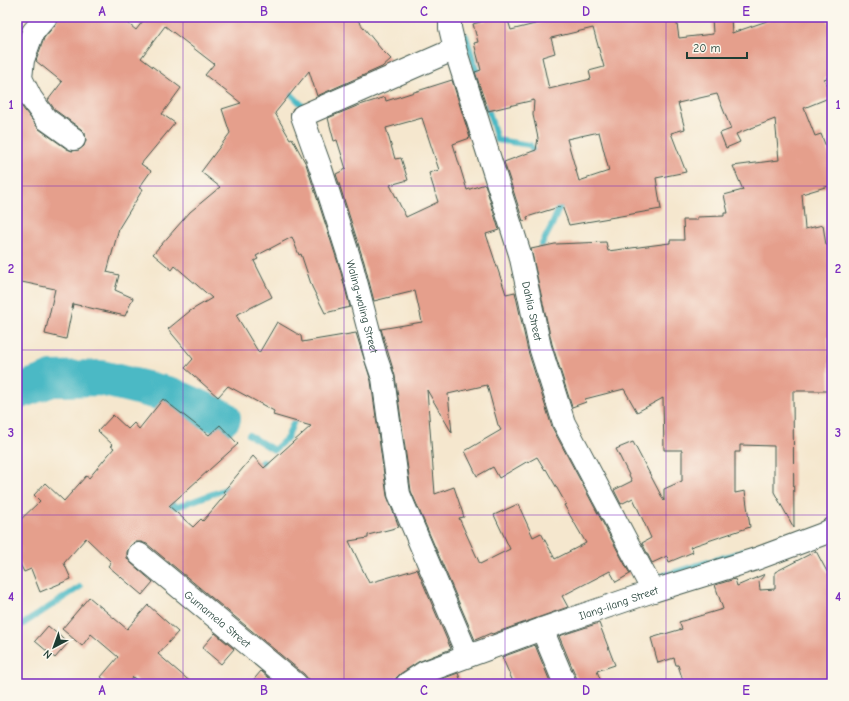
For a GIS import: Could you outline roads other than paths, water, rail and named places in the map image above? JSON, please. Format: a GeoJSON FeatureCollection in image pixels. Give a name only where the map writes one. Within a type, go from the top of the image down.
{"type":"FeatureCollection","features":[{"type":"Feature","properties":{"kind":"street"},"geometry":{"type":"LineString","coordinates":[[46,17],[33,32],[23,60],[21,78],[31,98],[46,119],[74,139]]}},
{"type":"Feature","properties":{"kind":"street","name":"Dahlia Street"},"geometry":{"type":"LineString","coordinates":[[450,17],[450,28],[455,49],[520,254],[540,347],[564,424],[653,591]]}},
{"type":"Feature","properties":{"kind":"street","name":"Waling-waling Street"},"geometry":{"type":"LineString","coordinates":[[455,49],[302,116],[321,169],[352,266],[383,378],[399,494],[468,656]]}},
{"type":"Feature","properties":{"kind":"street","name":"Ilang-ilang Street"},"geometry":{"type":"LineString","coordinates":[[407,684],[425,672],[542,628],[756,559],[823,534],[832,529]]}},
{"type":"Feature","properties":{"kind":"street","name":"Gumamela Street"},"geometry":{"type":"LineString","coordinates":[[139,554],[296,684]]}},
{"type":"Feature","properties":{"kind":"street"},"geometry":{"type":"LineString","coordinates":[[542,628],[565,684]]}},
{"type":"Feature","properties":{"kind":"waterway"},"geometry":{"type":"LineString","coordinates":[[462,38],[466,36],[479,79]]}},
{"type":"Feature","properties":{"kind":"waterway"},"geometry":{"type":"LineString","coordinates":[[288,86],[291,94],[302,105]]}},
{"type":"Feature","properties":{"kind":"waterway"},"geometry":{"type":"LineString","coordinates":[[487,105],[497,140],[530,145],[538,158]]}},
{"type":"Feature","properties":{"kind":"waterway"},"geometry":{"type":"LineString","coordinates":[[544,254],[541,246],[560,206],[558,201]]}},
{"type":"Feature","properties":{"kind":"waterway"},"geometry":{"type":"LineString","coordinates":[[17,392],[52,379],[101,378],[171,395],[223,418]]}},
{"type":"Feature","properties":{"kind":"waterway"},"geometry":{"type":"LineString","coordinates":[[249,435],[274,450],[287,438],[297,414]]}},
{"type":"Feature","properties":{"kind":"waterway"},"geometry":{"type":"LineString","coordinates":[[254,469],[263,461]]}},
{"type":"Feature","properties":{"kind":"waterway"},"geometry":{"type":"LineString","coordinates":[[166,501],[177,507],[231,487]]}},
{"type":"Feature","properties":{"kind":"waterway"},"geometry":{"type":"LineString","coordinates":[[652,579],[764,545]]}},
{"type":"Feature","properties":{"kind":"waterway"},"geometry":{"type":"LineString","coordinates":[[17,628],[80,587]]}}]}
